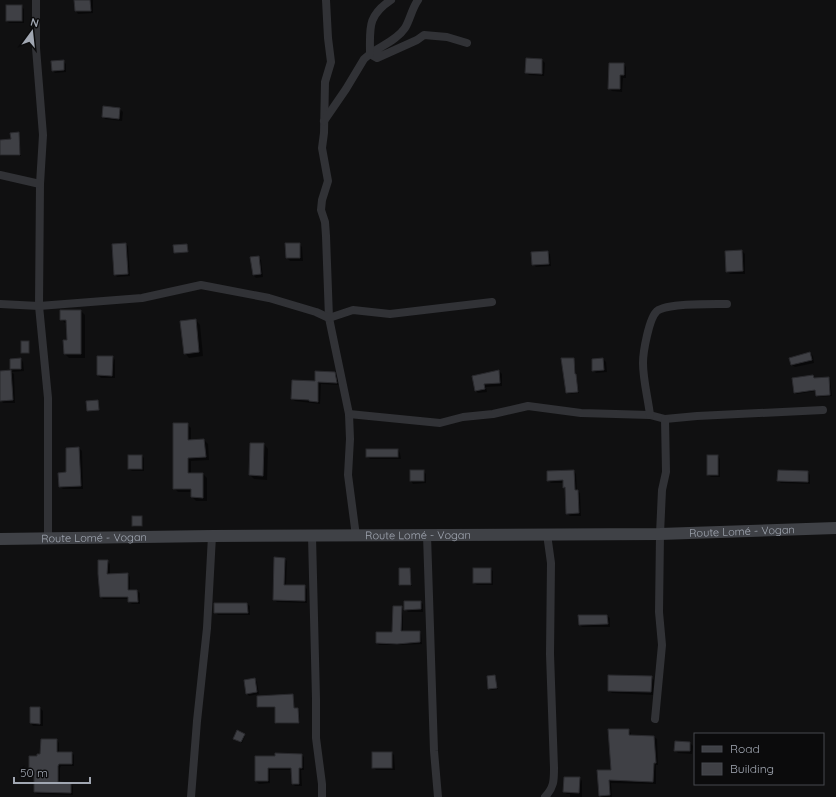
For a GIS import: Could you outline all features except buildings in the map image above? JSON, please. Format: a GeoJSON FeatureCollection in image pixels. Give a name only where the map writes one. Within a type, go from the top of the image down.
{"type":"FeatureCollection","features":[{"type":"Feature","properties":{"kind":"main road","name":"Route Lomé - Vogan"},"geometry":{"type":"LineString","coordinates":[[0,538],[660,534],[836,528]]}},
{"type":"Feature","properties":{"kind":"street"},"geometry":{"type":"LineString","coordinates":[[36,0],[36,48],[42,135],[39,306],[48,398],[48,538]]}},
{"type":"Feature","properties":{"kind":"street"},"geometry":{"type":"LineString","coordinates":[[326,0],[331,62],[324,82],[322,148],[328,181],[322,200],[321,210],[326,236],[329,318],[349,414],[350,439],[348,475],[356,536]]}},
{"type":"Feature","properties":{"kind":"street"},"geometry":{"type":"LineString","coordinates":[[370,54],[370,31],[375,14],[391,0]]}},
{"type":"Feature","properties":{"kind":"street"},"geometry":{"type":"LineString","coordinates":[[324,121],[364,59],[400,34],[405,28],[418,0]]}},
{"type":"Feature","properties":{"kind":"street"},"geometry":{"type":"LineString","coordinates":[[370,54],[377,58],[417,40],[424,35],[447,37],[467,43]]}},
{"type":"Feature","properties":{"kind":"street"},"geometry":{"type":"LineString","coordinates":[[0,175],[40,184]]}},
{"type":"Feature","properties":{"kind":"street"},"geometry":{"type":"LineString","coordinates":[[0,304],[39,306],[142,298],[201,285],[268,298],[316,312],[329,318],[353,310],[390,314],[492,302]]}},
{"type":"Feature","properties":{"kind":"street"},"geometry":{"type":"LineString","coordinates":[[650,415],[643,363],[649,325],[653,316],[658,310],[677,305],[726,304]]}},
{"type":"Feature","properties":{"kind":"street"},"geometry":{"type":"LineString","coordinates":[[349,414],[440,424],[463,417],[493,414],[528,406],[581,413],[650,415],[665,419],[696,416],[823,410]]}},
{"type":"Feature","properties":{"kind":"street"},"geometry":{"type":"LineString","coordinates":[[655,719],[662,645],[659,612],[660,534],[662,490],[666,472],[665,419]]}},
{"type":"Feature","properties":{"kind":"street"},"geometry":{"type":"LineString","coordinates":[[545,797],[551,790],[554,782],[550,654],[551,563],[547,534]]}},
{"type":"Feature","properties":{"kind":"street"},"geometry":{"type":"LineString","coordinates":[[427,535],[434,751],[438,797]]}},
{"type":"Feature","properties":{"kind":"street"},"geometry":{"type":"LineString","coordinates":[[191,797],[207,628],[212,536]]}},
{"type":"Feature","properties":{"kind":"street"},"geometry":{"type":"LineString","coordinates":[[312,536],[316,738],[322,784],[322,797]]}}]}
